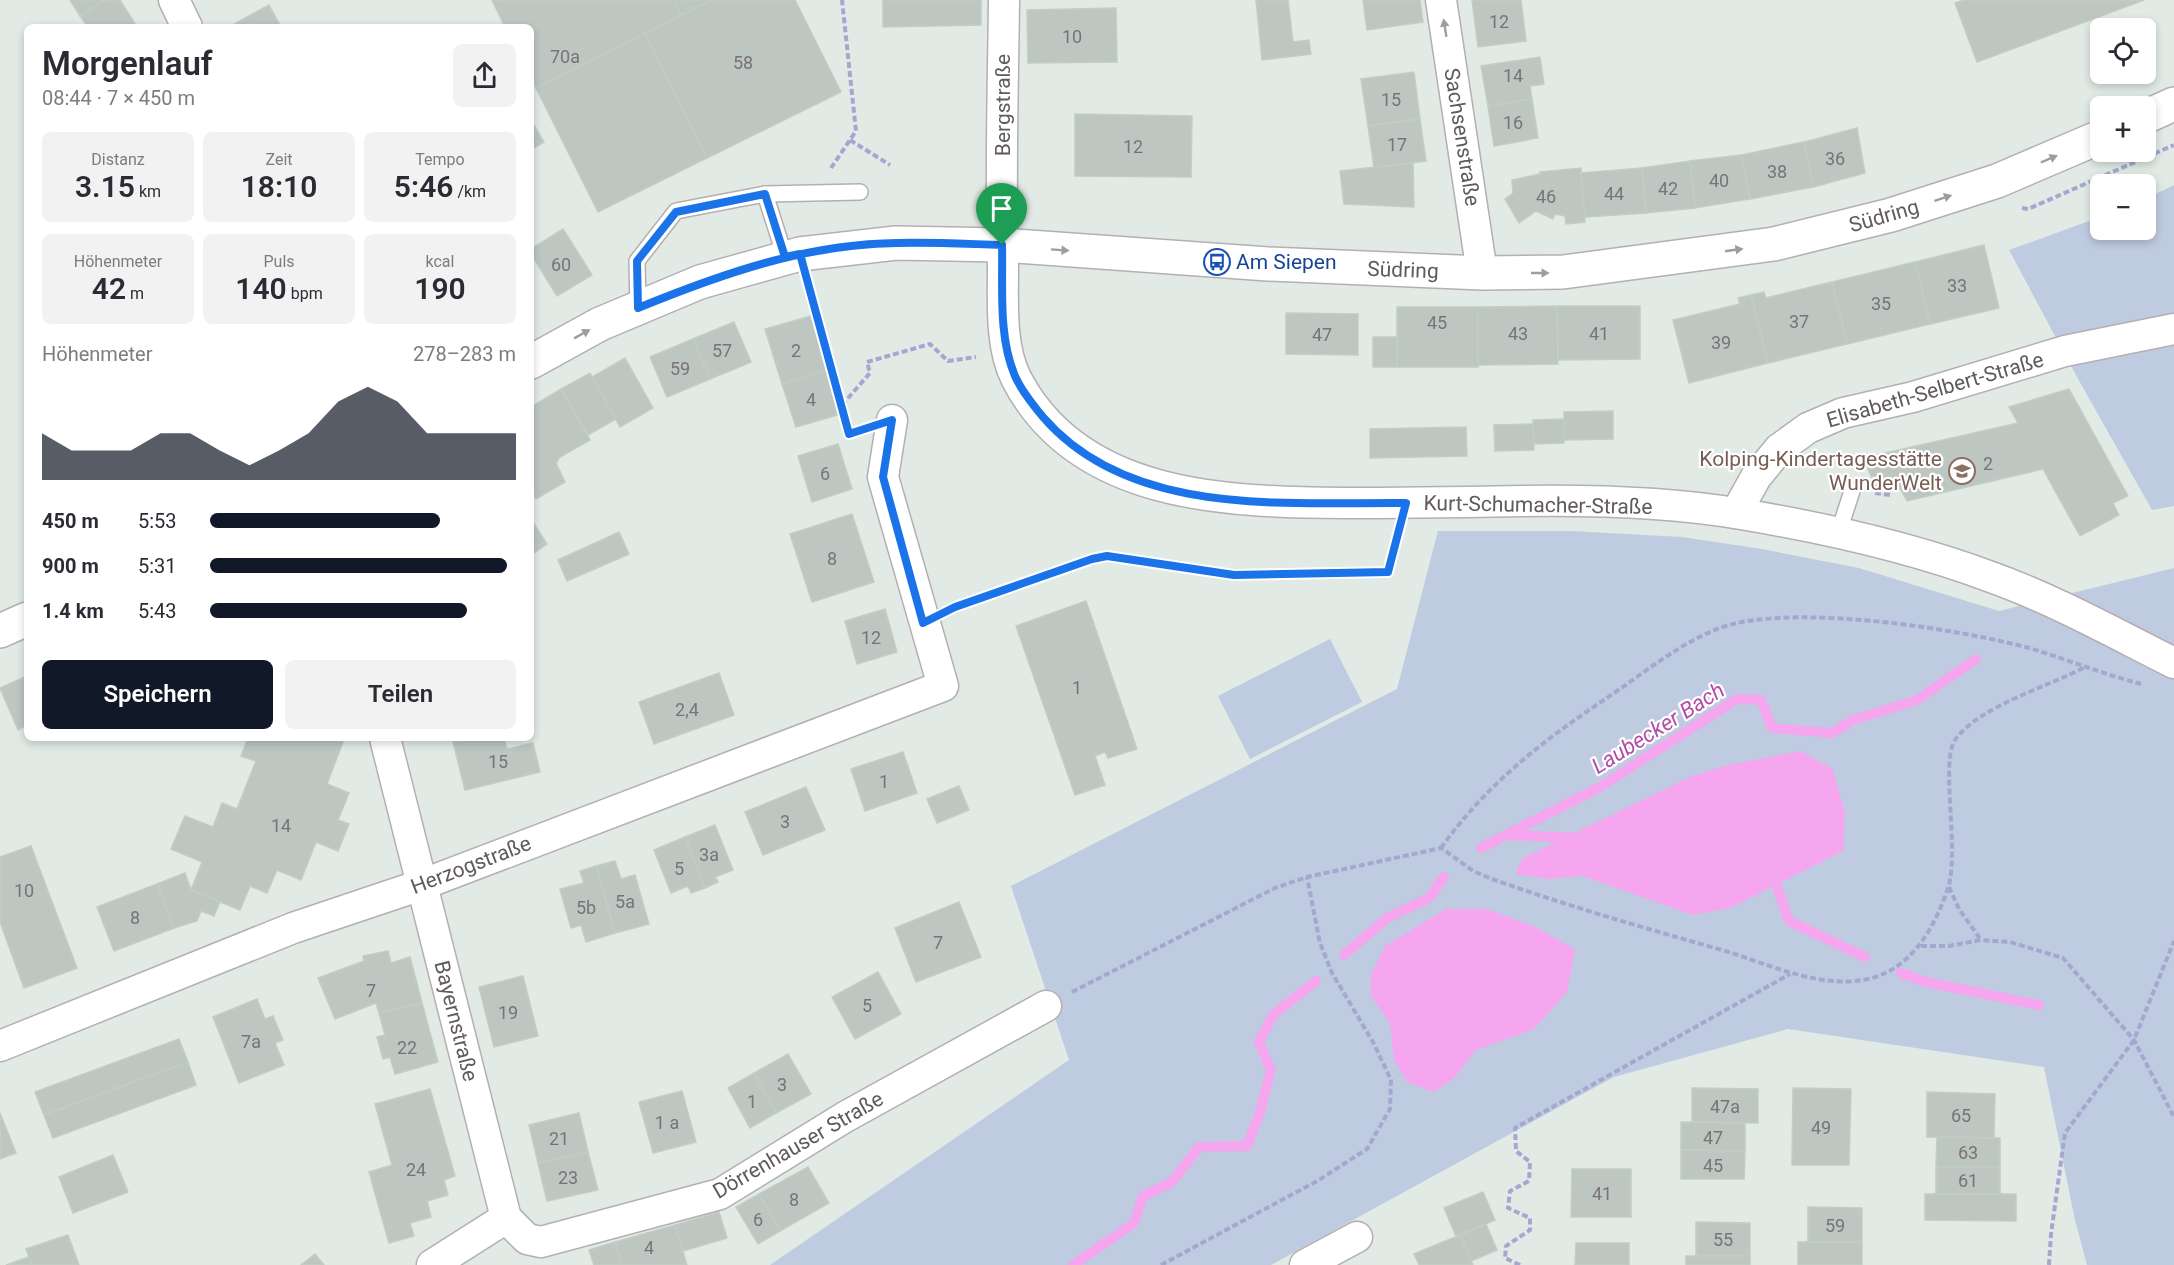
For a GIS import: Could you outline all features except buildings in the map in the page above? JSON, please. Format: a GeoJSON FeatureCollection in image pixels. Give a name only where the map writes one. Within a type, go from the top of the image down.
{"type":"FeatureCollection","features":[{"type":"Feature","properties":{"kind":"street"},"geometry":{"type":"LineString","coordinates":[[174,0],[186,24]]}},
{"type":"Feature","properties":{"kind":"street","name":"Bergstraße"},"geometry":{"type":"LineString","coordinates":[[1002,245],[1004,0]]}},
{"type":"Feature","properties":{"kind":"street","name":"Sachsenstraße"},"geometry":{"type":"LineString","coordinates":[[1441,0],[1482,273]]}},
{"type":"Feature","properties":{"kind":"street"},"geometry":{"type":"LineString","coordinates":[[2156,112],[2174,104]]}},
{"type":"Feature","properties":{"kind":"street","name":"Südring"},"geometry":{"type":"LineString","coordinates":[[534,360],[600,324],[700,282],[792,256],[896,243],[1002,245],[1217,262],[1482,273],[1563,272],[1774,244],[1891,215],[1997,181],[2090,141]]}},
{"type":"Feature","properties":{"kind":"street","name":"Kurt-Schumacher-Straße"},"geometry":{"type":"LineString","coordinates":[[1002,245],[1008,353],[1015,376],[1034,406],[1055,430],[1076,448],[1103,465],[1133,478],[1165,488],[1211,497],[1290,502],[1529,501],[1626,504],[1736,513],[1838,534],[1991,576],[2068,609],[2174,663]]}},
{"type":"Feature","properties":{"kind":"street","name":"Elisabeth-Selbert-Straße"},"geometry":{"type":"LineString","coordinates":[[1736,513],[1756,477],[1779,449],[1817,424],[1843,413],[1913,397],[2065,351],[2174,329]]}},
{"type":"Feature","properties":{"kind":"street"},"geometry":{"type":"LineString","coordinates":[[892,420],[883,477],[923,623]]}},
{"type":"Feature","properties":{"kind":"street"},"geometry":{"type":"LineString","coordinates":[[0,631],[24,620]]}},
{"type":"Feature","properties":{"kind":"street","name":"Herzogstraße"},"geometry":{"type":"LineString","coordinates":[[0,1046],[293,928],[421,885],[943,686],[923,623]]}},
{"type":"Feature","properties":{"kind":"street","name":"Bayernstraße"},"geometry":{"type":"LineString","coordinates":[[386,741],[506,1218]]}},
{"type":"Feature","properties":{"kind":"street","name":"Dörrenhauser Straße"},"geometry":{"type":"LineString","coordinates":[[506,1218],[526,1239],[541,1242],[720,1194],[845,1117],[1046,1006]]}},
{"type":"Feature","properties":{"kind":"street"},"geometry":{"type":"LineString","coordinates":[[432,1265],[506,1218]]}},
{"type":"Feature","properties":{"kind":"street"},"geometry":{"type":"LineString","coordinates":[[1305,1265],[1357,1237]]}},
{"type":"Feature","properties":{"kind":"lane"},"geometry":{"type":"LineString","coordinates":[[638,308],[637,261],[676,212],[765,194],[860,192]]}},
{"type":"Feature","properties":{"kind":"lane"},"geometry":{"type":"LineString","coordinates":[[765,194],[792,256]]}},
{"type":"Feature","properties":{"kind":"lane"},"geometry":{"type":"LineString","coordinates":[[1838,534],[1852,491]]}},
{"type":"Feature","properties":{"kind":"path"},"geometry":{"type":"LineString","coordinates":[[814,194],[856,131],[842,0]]}},
{"type":"Feature","properties":{"kind":"path"},"geometry":{"type":"LineString","coordinates":[[850,140],[890,165]]}},
{"type":"Feature","properties":{"kind":"path"},"geometry":{"type":"LineString","coordinates":[[792,256],[842,406],[849,434],[892,420]]}},
{"type":"Feature","properties":{"kind":"path"},"geometry":{"type":"LineString","coordinates":[[842,406],[870,373],[867,362],[930,344],[948,361],[1008,353]]}},
{"type":"Feature","properties":{"kind":"path"},"geometry":{"type":"LineString","coordinates":[[923,623],[955,607],[1092,559],[1107,556],[1234,575],[1388,572],[1406,503]]}},
{"type":"Feature","properties":{"kind":"path"},"geometry":{"type":"LineString","coordinates":[[1046,1006],[1248,901],[1307,877],[1441,848],[1466,813],[1526,756],[1594,706],[1700,637],[1736,623],[1800,619],[1850,621],[1934,630],[2028,648],[2085,668],[2150,686]]}},
{"type":"Feature","properties":{"kind":"path"},"geometry":{"type":"LineString","coordinates":[[1441,848],[1473,871],[1556,902],[1725,951],[1790,974],[1845,981],[1872,978],[1899,965],[1921,946],[1949,887],[1954,831],[1950,768],[1954,741],[1968,727],[2007,702],[2056,683],[2085,668]]}},
{"type":"Feature","properties":{"kind":"path"},"geometry":{"type":"LineString","coordinates":[[1161,1265],[1319,1180],[1367,1149],[1390,1109],[1391,1080],[1373,1042],[1332,973],[1320,943],[1307,877]]}},
{"type":"Feature","properties":{"kind":"path"},"geometry":{"type":"LineString","coordinates":[[1949,887],[1959,909],[1981,940]]}},
{"type":"Feature","properties":{"kind":"path"},"geometry":{"type":"LineString","coordinates":[[1921,946],[1949,946],[1981,940],[2010,942],[2063,958],[2134,1040],[2174,1117]]}},
{"type":"Feature","properties":{"kind":"path"},"geometry":{"type":"LineString","coordinates":[[2049,1265],[2065,1133],[2134,1040],[2174,941]]}},
{"type":"Feature","properties":{"kind":"path"},"geometry":{"type":"LineString","coordinates":[[1520,1265],[1505,1258],[1506,1246],[1530,1230],[1530,1218],[1508,1209],[1510,1191],[1529,1181],[1530,1162],[1516,1151],[1515,1128],[1790,974]]}},
{"type":"Feature","properties":{"kind":"shaded area"},"geometry":{"type":"Polygon","coordinates":[[[2174,185],[2174,506],[2152,510],[2009,250],[2090,221],[2090,240],[2156,240],[2156,194],[2174,185]]]}},
{"type":"Feature","properties":{"kind":"shaded area"},"geometry":{"type":"Polygon","coordinates":[[[1438,531],[1570,531],[1682,537],[1762,549],[1859,568],[1999,611],[2174,568],[2174,1265],[2087,1265],[2075,1220],[2044,1067],[1788,1029],[1614,1077],[1271,1265],[770,1265],[1069,1060],[1011,886],[1397,689],[1438,531]]]}},
{"type":"Feature","properties":{"kind":"shaded area"},"geometry":{"type":"Polygon","coordinates":[[[1330,639],[1362,702],[1250,759],[1218,696],[1330,639]]]}},
{"type":"Feature","properties":{"kind":"shaded area"},"geometry":{"type":"Polygon","coordinates":[[[1800,751],[1832,768],[1845,812],[1843,851],[1730,908],[1693,915],[1583,876],[1548,879],[1515,874],[1523,858],[1692,776],[1728,765],[1800,751]]]}},
{"type":"Feature","properties":{"kind":"shaded area"},"geometry":{"type":"Polygon","coordinates":[[[1446,909],[1487,909],[1535,927],[1575,949],[1567,992],[1534,1029],[1476,1050],[1453,1079],[1434,1092],[1407,1082],[1394,1060],[1390,1023],[1371,995],[1371,975],[1385,946],[1446,909]]]}},
{"type":"Feature","properties":{"kind":"waterway","name":"Laubecker Bach"},"geometry":{"type":"LineString","coordinates":[[1481,848],[1600,787],[1737,699],[1761,700],[1772,728],[1832,733],[1853,720],[1917,700],[1976,659]]}},
{"type":"Feature","properties":{"kind":"waterway"},"geometry":{"type":"LineString","coordinates":[[1510,835],[1581,838]]}},
{"type":"Feature","properties":{"kind":"waterway"},"geometry":{"type":"LineString","coordinates":[[1771,870],[1789,921],[1865,957]]}},
{"type":"Feature","properties":{"kind":"waterway","name":"Laubecker Bach"},"geometry":{"type":"LineString","coordinates":[[1344,955],[1387,918],[1429,898],[1444,877]]}},
{"type":"Feature","properties":{"kind":"waterway"},"geometry":{"type":"LineString","coordinates":[[1901,973],[1926,982],[2039,1005]]}},
{"type":"Feature","properties":{"kind":"waterway","name":"Laubecker Bach"},"geometry":{"type":"LineString","coordinates":[[1073,1265],[1134,1223],[1143,1196],[1172,1182],[1199,1147],[1247,1146],[1260,1112],[1271,1070],[1259,1042],[1273,1015],[1316,981]]}},
{"type":"Feature","properties":{"kind":"place","name":"Am Siepen"},"geometry":{"type":"Point","coordinates":[1217,262]}},
{"type":"Feature","properties":{"kind":"place","name":"Kolping-Kindertagesstätte WunderWelt"},"geometry":{"type":"Point","coordinates":[1962,471]}},
{"type":"Feature","properties":{"kind":"route"},"geometry":{"type":"LineString","coordinates":[[1002,245],[896,243],[800,254],[750,266],[700,282],[638,308],[637,261],[676,212],[765,194],[785,257],[800,254],[849,434],[892,420],[883,477],[923,623],[955,607],[1092,559],[1107,556],[1198,572],[1234,575],[1270,576],[1365,570],[1388,572],[1406,503],[1290,502],[1211,497],[1165,488],[1133,478],[1103,465],[1076,448],[1055,430],[1034,406],[1015,376],[1008,353],[1004,314],[1002,245]]}}]}
